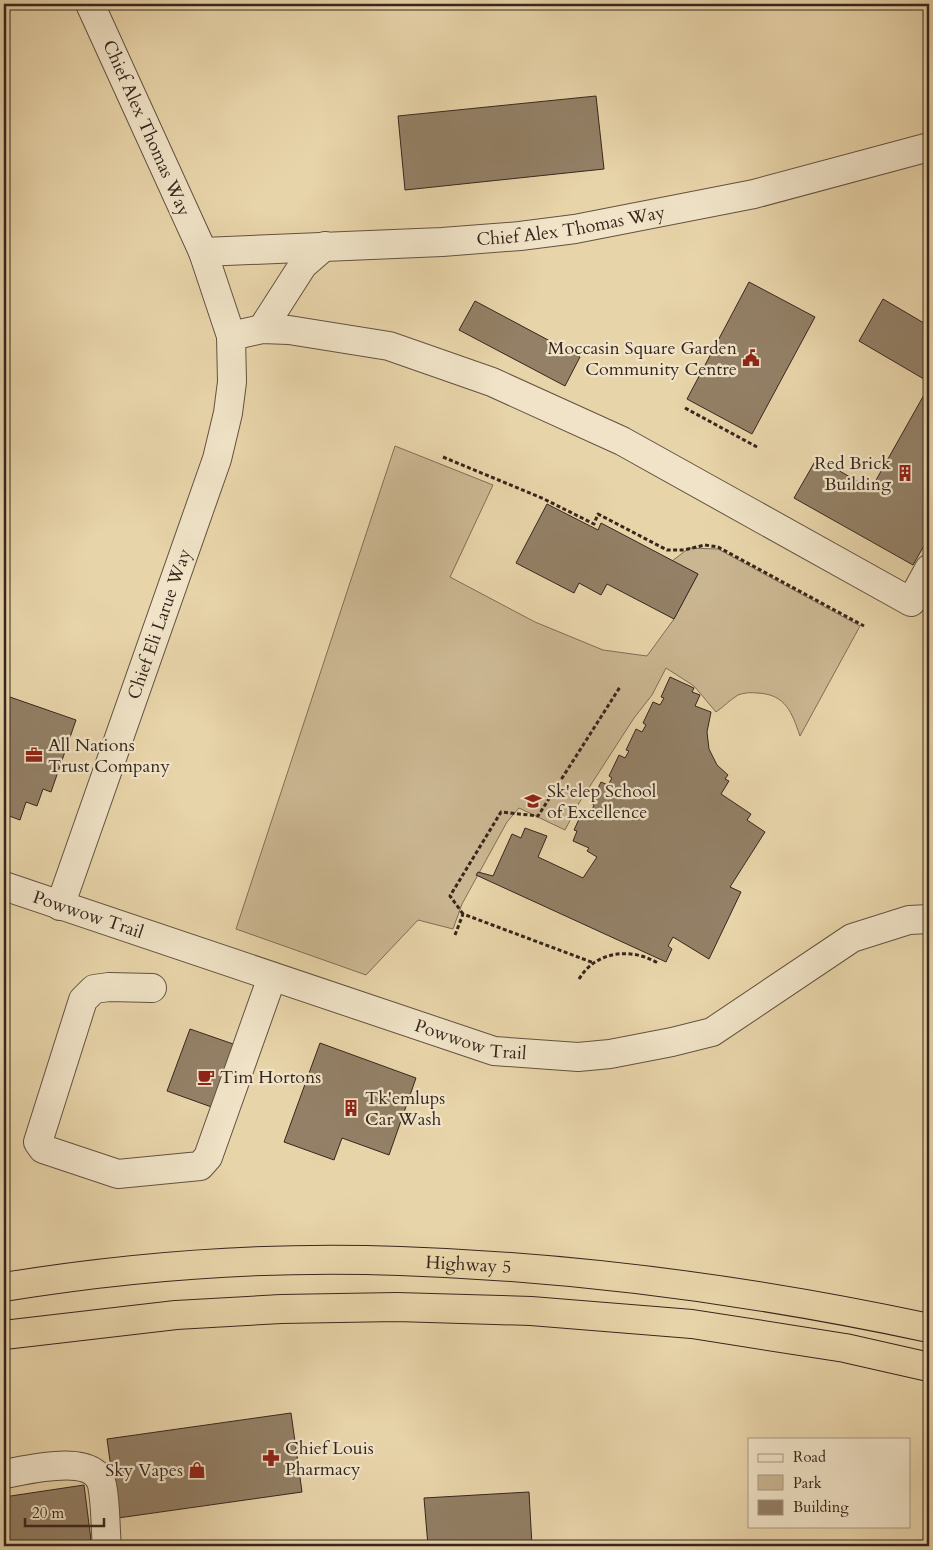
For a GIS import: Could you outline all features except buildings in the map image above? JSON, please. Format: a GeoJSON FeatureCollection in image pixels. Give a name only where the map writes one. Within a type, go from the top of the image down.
{"type":"FeatureCollection","features":[{"type":"Feature","properties":{"kind":"highway","name":"Highway 5"},"geometry":{"type":"LineString","coordinates":[[4,1287],[64,1277],[171,1267],[278,1261],[399,1261],[527,1268],[696,1287],[860,1314],[929,1328]]}},
{"type":"Feature","properties":{"kind":"highway"},"geometry":{"type":"LineString","coordinates":[[4,1335],[176,1315],[280,1309],[397,1307],[531,1311],[692,1324],[845,1348],[929,1367]]}},
{"type":"Feature","properties":{"kind":"street","name":"Chief Alex Thomas Way"},"geometry":{"type":"LineString","coordinates":[[90,4],[203,252],[231,336]]}},
{"type":"Feature","properties":{"kind":"street","name":"Chief Alex Thomas Way"},"geometry":{"type":"LineString","coordinates":[[203,252],[442,242],[520,236],[575,229],[754,194],[929,147]]}},
{"type":"Feature","properties":{"kind":"street"},"geometry":{"type":"LineString","coordinates":[[262,329],[303,265],[325,246]]}},
{"type":"Feature","properties":{"kind":"street"},"geometry":{"type":"LineString","coordinates":[[231,336],[262,329],[289,330],[389,346],[492,382],[622,441],[911,602],[929,568]]}},
{"type":"Feature","properties":{"kind":"street","name":"Chief Eli Larue Way"},"geometry":{"type":"LineString","coordinates":[[60,906],[217,459],[228,413],[232,382],[231,336]]}},
{"type":"Feature","properties":{"kind":"street","name":"Powwow Trail"},"geometry":{"type":"LineString","coordinates":[[4,886],[272,978],[494,1051],[578,1057],[610,1054],[712,1032],[852,938],[909,920],[929,919]]}},
{"type":"Feature","properties":{"kind":"street"},"geometry":{"type":"LineString","coordinates":[[152,988],[109,987],[94,989],[83,1000],[38,1142],[43,1149],[118,1174],[200,1166],[208,1156],[272,978]]}},
{"type":"Feature","properties":{"kind":"street"},"geometry":{"type":"LineString","coordinates":[[4,1474],[67,1465],[85,1467],[95,1473],[102,1483],[107,1546]]}},
{"type":"Feature","properties":{"kind":"path"},"geometry":{"type":"LineString","coordinates":[[685,408],[757,447]]}},
{"type":"Feature","properties":{"kind":"path"},"geometry":{"type":"LineString","coordinates":[[443,457],[544,499],[594,524],[598,514],[667,550],[684,550],[706,545],[718,547],[864,626]]}},
{"type":"Feature","properties":{"kind":"path"},"geometry":{"type":"LineString","coordinates":[[594,963],[463,914],[450,896],[501,812],[538,816],[620,687]]}},
{"type":"Feature","properties":{"kind":"path"},"geometry":{"type":"LineString","coordinates":[[455,935],[463,914]]}},
{"type":"Feature","properties":{"kind":"path"},"geometry":{"type":"LineString","coordinates":[[579,979],[594,963],[609,956],[623,953],[646,956],[658,963]]}},
{"type":"Feature","properties":{"kind":"green space"},"geometry":{"type":"Polygon","coordinates":[[[395,446],[493,485],[450,577],[535,622],[603,650],[647,656],[674,619],[698,574],[672,561],[689,548],[718,549],[860,626],[800,736],[791,713],[775,697],[755,693],[738,695],[716,712],[694,686],[666,668],[652,695],[634,718],[579,803],[565,830],[519,808],[507,822],[462,904],[453,929],[418,920],[366,975],[236,929],[395,446]]]}},
{"type":"Feature","properties":{"kind":"place","name":"Moccasin Square Garden Community Centre"},"geometry":{"type":"Point","coordinates":[751,358]}},
{"type":"Feature","properties":{"kind":"place","name":"Red Brick Building"},"geometry":{"type":"Point","coordinates":[905,473]}},
{"type":"Feature","properties":{"kind":"place","name":"All Nations Trust Company"},"geometry":{"type":"Point","coordinates":[34,755]}},
{"type":"Feature","properties":{"kind":"place","name":"Sk'elep School of Excellence"},"geometry":{"type":"Point","coordinates":[533,801]}},
{"type":"Feature","properties":{"kind":"place","name":"Tim Hortons"},"geometry":{"type":"Point","coordinates":[206,1077]}},
{"type":"Feature","properties":{"kind":"place","name":"Tk'emlups Car Wash"},"geometry":{"type":"Point","coordinates":[351,1108]}},
{"type":"Feature","properties":{"kind":"place","name":"Chief Louis Pharmacy"},"geometry":{"type":"Point","coordinates":[271,1458]}},
{"type":"Feature","properties":{"kind":"place","name":"Sky Vapes"},"geometry":{"type":"Point","coordinates":[197,1470]}}]}
